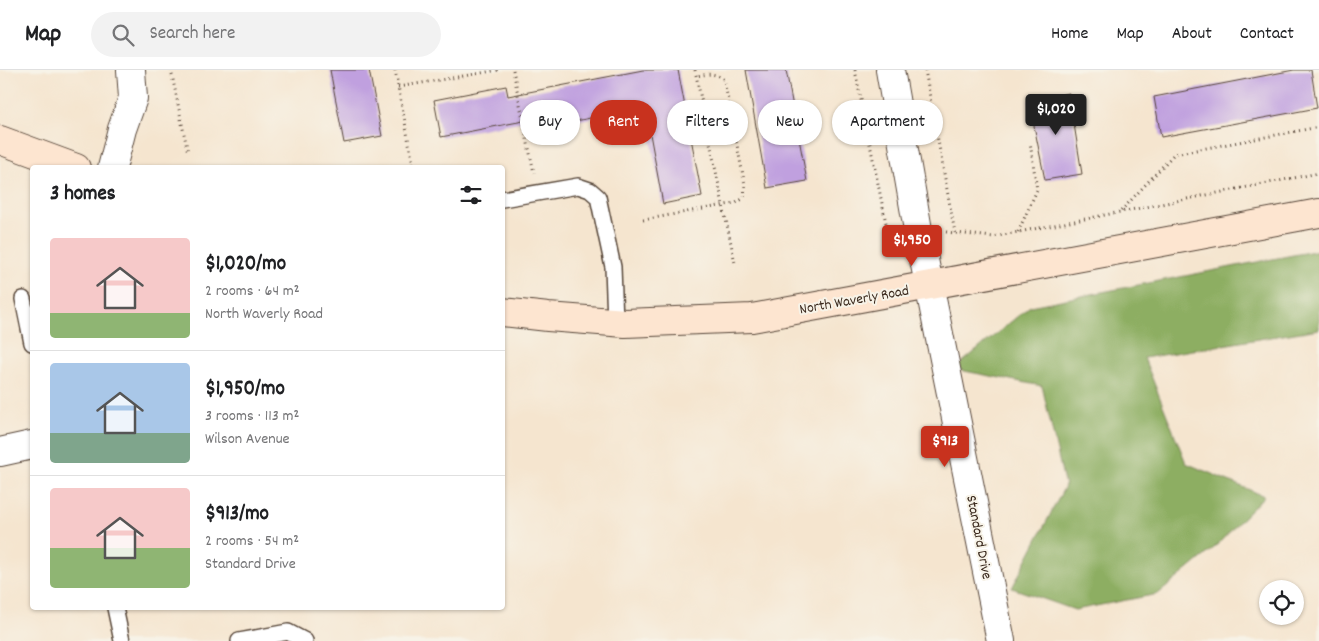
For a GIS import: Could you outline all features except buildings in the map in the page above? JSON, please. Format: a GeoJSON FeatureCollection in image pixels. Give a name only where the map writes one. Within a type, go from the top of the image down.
{"type":"FeatureCollection","features":[{"type":"Feature","properties":{"kind":"main road"},"geometry":{"type":"LineString","coordinates":[[0,140],[68,165]]}},
{"type":"Feature","properties":{"kind":"main road","name":"North Waverly Road"},"geometry":{"type":"LineString","coordinates":[[505,312],[625,323],[752,318],[1319,213]]}},
{"type":"Feature","properties":{"kind":"street"},"geometry":{"type":"LineString","coordinates":[[113,165],[122,129],[133,98],[131,70]]}},
{"type":"Feature","properties":{"kind":"street","name":"Standard Drive"},"geometry":{"type":"LineString","coordinates":[[890,70],[918,230],[1001,641]]}},
{"type":"Feature","properties":{"kind":"street"},"geometry":{"type":"LineString","coordinates":[[0,452],[30,445]]}},
{"type":"Feature","properties":{"kind":"lane"},"geometry":{"type":"LineString","coordinates":[[505,198],[578,186],[590,190],[598,197],[613,267],[615,322]]}},
{"type":"Feature","properties":{"kind":"lane"},"geometry":{"type":"LineString","coordinates":[[23,298],[30,333]]}},
{"type":"Feature","properties":{"kind":"lane"},"geometry":{"type":"LineString","coordinates":[[115,610],[122,641]]}},
{"type":"Feature","properties":{"kind":"lane"},"geometry":{"type":"LineString","coordinates":[[239,641],[288,632],[305,641]]}},
{"type":"Feature","properties":{"kind":"path"},"geometry":{"type":"LineString","coordinates":[[171,70],[188,153]]}},
{"type":"Feature","properties":{"kind":"path"},"geometry":{"type":"LineString","coordinates":[[395,70],[414,165]]}},
{"type":"Feature","properties":{"kind":"path"},"geometry":{"type":"LineString","coordinates":[[398,87],[499,70]]}},
{"type":"Feature","properties":{"kind":"path"},"geometry":{"type":"LineString","coordinates":[[513,70],[538,193]]}},
{"type":"Feature","properties":{"kind":"path"},"geometry":{"type":"LineString","coordinates":[[695,70],[735,262]]}},
{"type":"Feature","properties":{"kind":"path"},"geometry":{"type":"LineString","coordinates":[[855,70],[889,238],[918,230],[993,237],[1319,173]]}},
{"type":"Feature","properties":{"kind":"path"},"geometry":{"type":"LineString","coordinates":[[925,70],[955,233]]}},
{"type":"Feature","properties":{"kind":"path"},"geometry":{"type":"LineString","coordinates":[[643,220],[736,203],[744,198],[745,185],[724,80],[718,75],[709,73],[696,76]]}},
{"type":"Feature","properties":{"kind":"path"},"geometry":{"type":"LineString","coordinates":[[1121,212],[1174,154],[1319,127]]}},
{"type":"Feature","properties":{"kind":"path"},"geometry":{"type":"LineString","coordinates":[[1018,232],[1037,190],[1030,142]]}},
{"type":"Feature","properties":{"kind":"green space"},"geometry":{"type":"Polygon","coordinates":[[[1319,250],[1319,329],[1144,358],[1186,463],[1264,496],[1213,549],[1158,594],[1075,610],[1012,588],[1065,486],[1042,386],[954,369],[1030,306],[1319,250]]]}}]}
